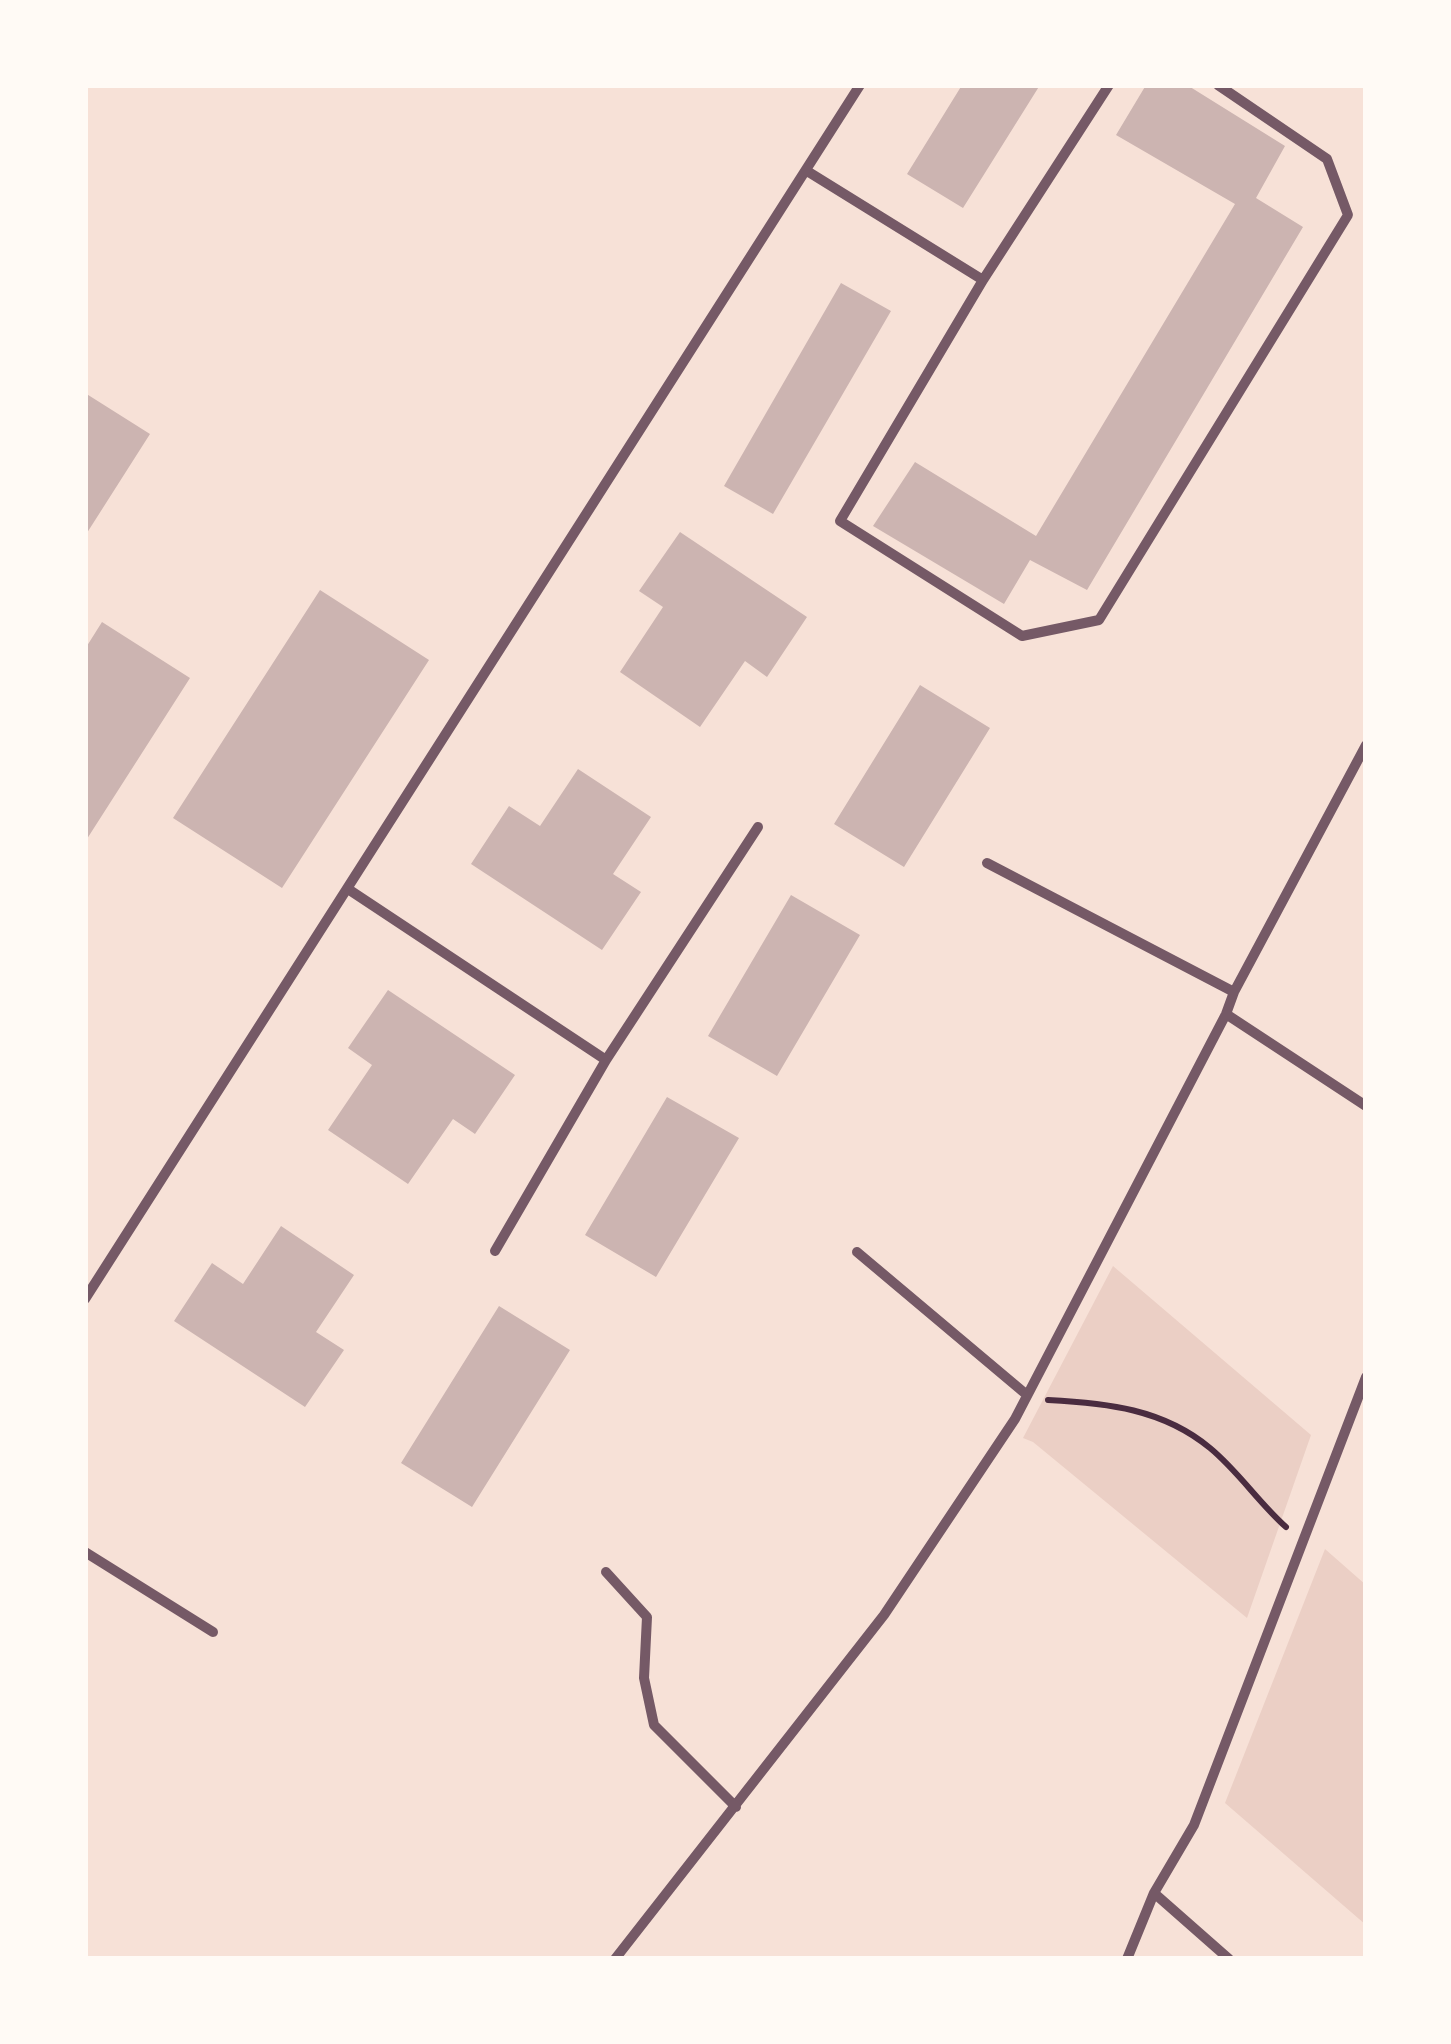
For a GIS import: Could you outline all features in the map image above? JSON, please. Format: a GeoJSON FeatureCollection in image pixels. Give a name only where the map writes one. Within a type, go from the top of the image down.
{"type":"FeatureCollection","features":[{"type":"Feature","properties":{"kind":"street"},"geometry":{"type":"LineString","coordinates":[[85,1299],[860,85]]}},
{"type":"Feature","properties":{"kind":"street"},"geometry":{"type":"LineString","coordinates":[[1108,85],[983,280],[840,520],[1022,636],[1099,620],[1348,215],[1327,158],[1218,85]]}},
{"type":"Feature","properties":{"kind":"street"},"geometry":{"type":"LineString","coordinates":[[807,171],[983,280]]}},
{"type":"Feature","properties":{"kind":"street"},"geometry":{"type":"LineString","coordinates":[[615,1959],[884,1615],[1028,1395],[1234,992],[1366,745]]}},
{"type":"Feature","properties":{"kind":"street"},"geometry":{"type":"LineString","coordinates":[[495,1251],[606,1060],[758,827]]}},
{"type":"Feature","properties":{"kind":"street"},"geometry":{"type":"LineString","coordinates":[[987,863],[1234,992]]}},
{"type":"Feature","properties":{"kind":"street"},"geometry":{"type":"LineString","coordinates":[[348,889],[606,1060]]}},
{"type":"Feature","properties":{"kind":"street"},"geometry":{"type":"LineString","coordinates":[[1226,1014],[1366,1106]]}},
{"type":"Feature","properties":{"kind":"street"},"geometry":{"type":"LineString","coordinates":[[857,1252],[1028,1395]]}},
{"type":"Feature","properties":{"kind":"street"},"geometry":{"type":"LineString","coordinates":[[1127,1959],[1154,1894],[1194,1825],[1366,1377]]}},
{"type":"Feature","properties":{"kind":"street"},"geometry":{"type":"LineString","coordinates":[[85,1552],[213,1632]]}},
{"type":"Feature","properties":{"kind":"street"},"geometry":{"type":"LineString","coordinates":[[606,1572],[647,1618],[644,1678],[654,1725],[736,1808]]}},
{"type":"Feature","properties":{"kind":"street"},"geometry":{"type":"LineString","coordinates":[[1154,1894],[1229,1959]]}},
{"type":"Feature","properties":{"kind":"path"},"geometry":{"type":"LineString","coordinates":[[1028,1395],[1106,1403],[1168,1420],[1211,1448],[1284,1526],[1304,1538]]}},
{"type":"Feature","properties":{"kind":"shaded area"},"geometry":{"type":"Polygon","coordinates":[[[1113,1266],[1311,1435],[1247,1618],[1033,1442],[1023,1438],[1113,1266]]]}},
{"type":"Feature","properties":{"kind":"shaded area"},"geometry":{"type":"Polygon","coordinates":[[[1325,1549],[1366,1585],[1366,1925],[1225,1803],[1325,1549]]]}},
{"type":"Feature","properties":{"kind":"building"},"geometry":{"type":"Polygon","coordinates":[[[962,85],[1040,85],[963,208],[907,174],[962,85]]]}},
{"type":"Feature","properties":{"kind":"building"},"geometry":{"type":"Polygon","coordinates":[[[1146,85],[1187,85],[1285,146],[1256,198],[1303,227],[1087,590],[1030,560],[1004,604],[873,526],[915,462],[1036,536],[1235,204],[1116,135],[1146,85]]]}},
{"type":"Feature","properties":{"kind":"building"},"geometry":{"type":"Polygon","coordinates":[[[841,283],[891,311],[773,514],[724,486],[841,283]]]}},
{"type":"Feature","properties":{"kind":"building"},"geometry":{"type":"Polygon","coordinates":[[[85,393],[150,434],[85,536],[85,393]]]}},
{"type":"Feature","properties":{"kind":"building"},"geometry":{"type":"Polygon","coordinates":[[[680,532],[807,617],[767,677],[745,661],[700,727],[620,672],[663,607],[639,591],[680,532]]]}},
{"type":"Feature","properties":{"kind":"building"},"geometry":{"type":"Polygon","coordinates":[[[320,590],[429,660],[282,888],[173,818],[320,590]]]}},
{"type":"Feature","properties":{"kind":"building"},"geometry":{"type":"Polygon","coordinates":[[[102,622],[190,678],[85,842],[85,649],[102,622]]]}},
{"type":"Feature","properties":{"kind":"building"},"geometry":{"type":"Polygon","coordinates":[[[920,685],[990,728],[904,867],[834,824],[920,685]]]}},
{"type":"Feature","properties":{"kind":"building"},"geometry":{"type":"Polygon","coordinates":[[[578,769],[651,817],[613,874],[641,892],[602,950],[471,864],[509,806],[540,826],[578,769]]]}},
{"type":"Feature","properties":{"kind":"building"},"geometry":{"type":"Polygon","coordinates":[[[791,895],[860,935],[777,1076],[708,1036],[791,895]]]}},
{"type":"Feature","properties":{"kind":"building"},"geometry":{"type":"Polygon","coordinates":[[[388,990],[515,1075],[475,1134],[453,1119],[408,1184],[328,1130],[372,1065],[348,1048],[388,990]]]}},
{"type":"Feature","properties":{"kind":"building"},"geometry":{"type":"Polygon","coordinates":[[[667,1097],[739,1138],[656,1277],[585,1235],[667,1097]]]}},
{"type":"Feature","properties":{"kind":"building"},"geometry":{"type":"Polygon","coordinates":[[[281,1226],[354,1275],[316,1332],[344,1350],[305,1407],[174,1321],[212,1263],[243,1284],[281,1226]]]}},
{"type":"Feature","properties":{"kind":"building"},"geometry":{"type":"Polygon","coordinates":[[[499,1306],[570,1350],[472,1507],[401,1463],[499,1306]]]}}]}
